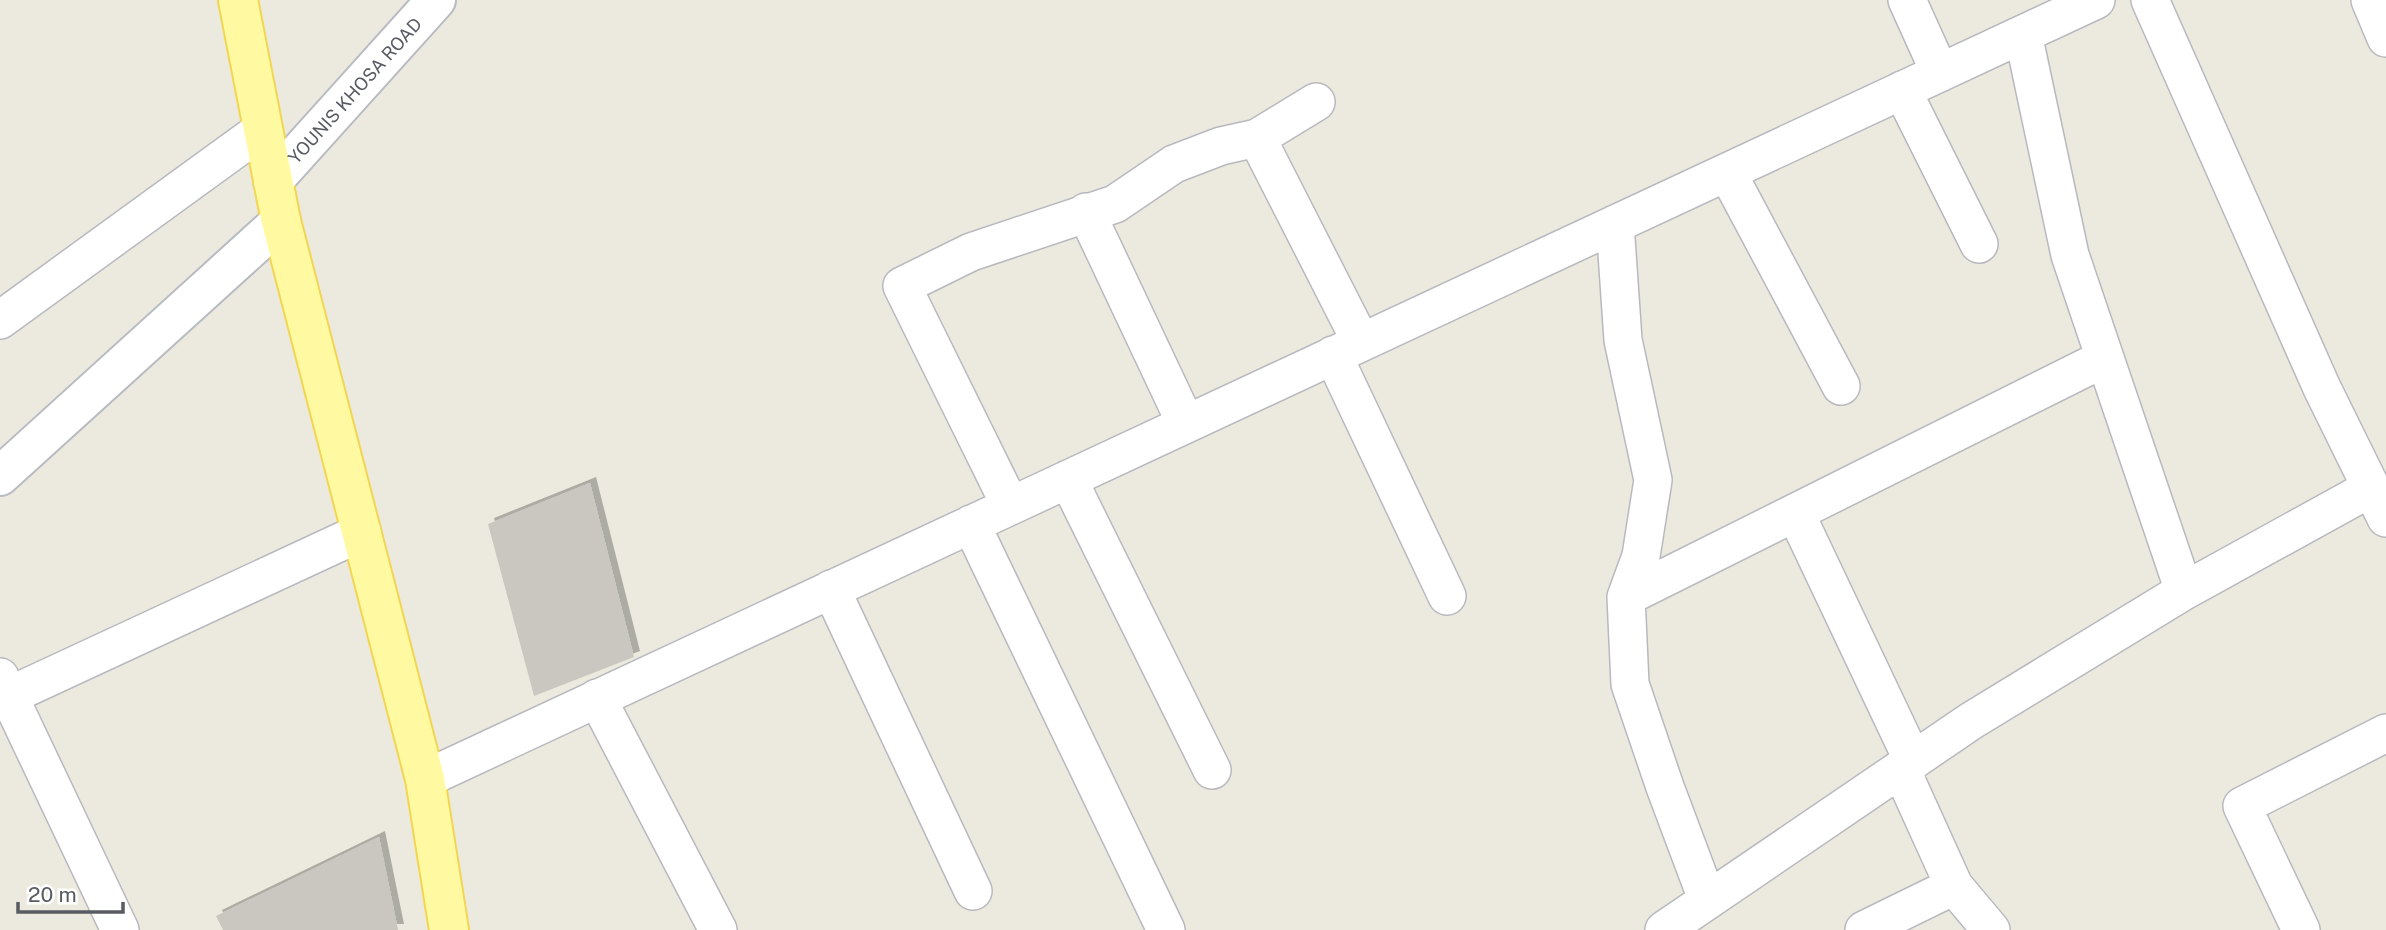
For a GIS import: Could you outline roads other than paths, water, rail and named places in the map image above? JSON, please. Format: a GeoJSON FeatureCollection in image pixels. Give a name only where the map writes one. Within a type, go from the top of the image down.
{"type":"FeatureCollection","features":[{"type":"Feature","properties":{"kind":"main road"},"geometry":{"type":"LineString","coordinates":[[238,0],[281,221],[425,779],[449,930]]}},
{"type":"Feature","properties":{"kind":"street","name":"YOUNIS KHOSA ROAD"},"geometry":{"type":"LineString","coordinates":[[273,181],[436,0]]}},
{"type":"Feature","properties":{"kind":"street"},"geometry":{"type":"LineString","coordinates":[[1907,0],[1940,73]]}},
{"type":"Feature","properties":{"kind":"street"},"geometry":{"type":"LineString","coordinates":[[425,779],[2096,0]]}},
{"type":"Feature","properties":{"kind":"street"},"geometry":{"type":"LineString","coordinates":[[1664,930],[1971,721],[2184,591],[2379,503],[2322,388],[2150,0]]}},
{"type":"Feature","properties":{"kind":"street"},"geometry":{"type":"LineString","coordinates":[[2370,0],[2386,38]]}},
{"type":"Feature","properties":{"kind":"street"},"geometry":{"type":"LineString","coordinates":[[2023,34],[2070,255],[2184,591]]}},
{"type":"Feature","properties":{"kind":"street"},"geometry":{"type":"LineString","coordinates":[[1902,90],[1979,244]]}},
{"type":"Feature","properties":{"kind":"street"},"geometry":{"type":"LineString","coordinates":[[1010,505],[902,286],[971,252],[1115,204],[1174,164],[1221,146],[1257,138],[1316,102]]}},
{"type":"Feature","properties":{"kind":"street"},"geometry":{"type":"LineString","coordinates":[[0,320],[263,129]]}},
{"type":"Feature","properties":{"kind":"street"},"geometry":{"type":"LineString","coordinates":[[1257,138],[1347,349],[1447,596]]}},
{"type":"Feature","properties":{"kind":"street"},"geometry":{"type":"LineString","coordinates":[[1727,172],[1840,386]]}},
{"type":"Feature","properties":{"kind":"street"},"geometry":{"type":"LineString","coordinates":[[1086,212],[1186,424]]}},
{"type":"Feature","properties":{"kind":"street"},"geometry":{"type":"LineString","coordinates":[[0,477],[281,221]]}},
{"type":"Feature","properties":{"kind":"street"},"geometry":{"type":"LineString","coordinates":[[1615,224],[1623,340],[1653,480],[1641,556],[1626,597],[1630,684],[1707,899]]}},
{"type":"Feature","properties":{"kind":"street"},"geometry":{"type":"LineString","coordinates":[[1626,597],[2105,358]]}},
{"type":"Feature","properties":{"kind":"street"},"geometry":{"type":"LineString","coordinates":[[1068,479],[1212,770]]}},
{"type":"Feature","properties":{"kind":"street"},"geometry":{"type":"LineString","coordinates":[[1796,514],[1907,765],[1954,886],[1991,930]]}},
{"type":"Feature","properties":{"kind":"street"},"geometry":{"type":"LineString","coordinates":[[971,524],[1166,930]]}},
{"type":"Feature","properties":{"kind":"street"},"geometry":{"type":"LineString","coordinates":[[120,930],[3,691],[362,532]]}},
{"type":"Feature","properties":{"kind":"street"},"geometry":{"type":"LineString","coordinates":[[831,589],[973,891]]}},
{"type":"Feature","properties":{"kind":"street"},"geometry":{"type":"LineString","coordinates":[[597,698],[718,930]]}},
{"type":"Feature","properties":{"kind":"street"},"geometry":{"type":"LineString","coordinates":[[2301,930],[2242,806],[2386,733]]}},
{"type":"Feature","properties":{"kind":"street"},"geometry":{"type":"LineString","coordinates":[[1864,930],[1954,886]]}}]}
